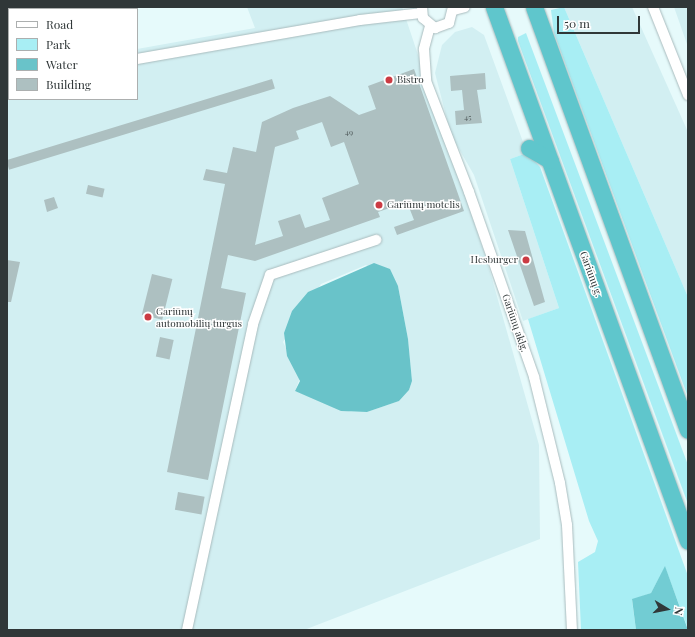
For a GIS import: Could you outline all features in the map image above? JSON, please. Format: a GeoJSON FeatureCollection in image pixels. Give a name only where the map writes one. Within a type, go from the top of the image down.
{"type":"FeatureCollection","features":[{"type":"Feature","properties":{"kind":"highway","name":"Gariūnų g."},"geometry":{"type":"LineString","coordinates":[[494,7],[688,541]]}},
{"type":"Feature","properties":{"kind":"highway"},"geometry":{"type":"LineString","coordinates":[[538,11],[688,430]]}},
{"type":"Feature","properties":{"kind":"highway"},"geometry":{"type":"LineString","coordinates":[[529,148],[550,160]]}},
{"type":"Feature","properties":{"kind":"street"},"geometry":{"type":"LineString","coordinates":[[138,59],[422,10],[430,26],[445,26],[452,19],[453,8],[465,7]]}},
{"type":"Feature","properties":{"kind":"street"},"geometry":{"type":"LineString","coordinates":[[653,7],[688,94]]}},
{"type":"Feature","properties":{"kind":"street","name":"Gariūnų aklg."},"geometry":{"type":"LineString","coordinates":[[430,26],[424,49],[426,81],[469,192],[534,377],[560,483],[567,525],[572,630]]}},
{"type":"Feature","properties":{"kind":"street"},"geometry":{"type":"LineString","coordinates":[[187,630],[249,340],[270,275],[376,240]]}},
{"type":"Feature","properties":{"kind":"shaded area","name":"Gariūnų automobilių turgus"},"geometry":{"type":"Polygon","coordinates":[[[247,7],[402,7],[487,261],[539,445],[540,539],[304,630],[7,630],[7,73],[8,100],[138,100],[138,49],[255,28],[247,7]],[[366,265],[321,284],[283,342],[300,378],[295,391],[351,412],[367,412],[399,401],[409,390],[412,381],[408,339],[398,286],[366,265]]]}},
{"type":"Feature","properties":{"kind":"shaded area"},"geometry":{"type":"Polygon","coordinates":[[[564,7],[632,7],[688,132],[688,297],[564,7]]]}},
{"type":"Feature","properties":{"kind":"shaded area"},"geometry":{"type":"Polygon","coordinates":[[[674,7],[688,7],[688,47],[674,7]]]}},
{"type":"Feature","properties":{"kind":"shaded area"},"geometry":{"type":"Polygon","coordinates":[[[472,27],[484,35],[527,153],[510,159],[559,308],[523,321],[474,175],[451,135],[435,73],[442,45],[455,32],[472,27]]]}},
{"type":"Feature","properties":{"kind":"shaded area"},"geometry":{"type":"Polygon","coordinates":[[[665,566],[688,630],[636,630],[632,599],[651,593],[665,566]]]}},
{"type":"Feature","properties":{"kind":"green space"},"geometry":{"type":"Polygon","coordinates":[[[564,7],[688,297],[688,397],[554,33],[551,10],[564,7]]]}},
{"type":"Feature","properties":{"kind":"green space"},"geometry":{"type":"Polygon","coordinates":[[[526,33],[688,465],[688,504],[518,41],[518,37],[526,33]]]}},
{"type":"Feature","properties":{"kind":"green space"},"geometry":{"type":"Polygon","coordinates":[[[527,153],[540,167],[688,576],[688,629],[665,567],[651,593],[632,600],[636,630],[581,630],[578,562],[595,552],[598,541],[589,521],[528,319],[559,308],[510,159],[527,153]]]}},
{"type":"Feature","properties":{"kind":"water"},"geometry":{"type":"Polygon","coordinates":[[[374,263],[390,269],[398,286],[408,339],[412,381],[409,390],[399,401],[367,412],[341,411],[295,391],[300,381],[287,356],[284,333],[292,311],[308,292],[374,263]]]}},
{"type":"Feature","properties":{"kind":"building"},"geometry":{"type":"Polygon","coordinates":[[[414,69],[464,211],[397,235],[394,227],[414,220],[407,202],[378,212],[380,217],[255,261],[228,255],[221,288],[246,293],[208,480],[167,472],[225,184],[203,180],[206,169],[227,173],[233,147],[256,152],[262,122],[293,108],[330,96],[359,115],[376,109],[368,86],[414,69]],[[322,122],[296,131],[299,139],[275,147],[255,245],[283,236],[278,221],[300,214],[305,228],[330,220],[322,198],[359,184],[344,142],[331,147],[322,122]]]}},
{"type":"Feature","properties":{"kind":"building"},"geometry":{"type":"Polygon","coordinates":[[[485,73],[486,89],[477,90],[482,123],[456,125],[455,111],[464,110],[462,90],[451,91],[450,76],[485,73]]]}},
{"type":"Feature","properties":{"kind":"building"},"geometry":{"type":"Polygon","coordinates":[[[272,79],[275,89],[9,170],[7,160],[272,79]]]}},
{"type":"Feature","properties":{"kind":"building"},"geometry":{"type":"Polygon","coordinates":[[[88,185],[105,189],[103,198],[86,194],[88,185]]]}},
{"type":"Feature","properties":{"kind":"building"},"geometry":{"type":"Polygon","coordinates":[[[54,197],[58,208],[47,212],[44,200],[54,197]]]}},
{"type":"Feature","properties":{"kind":"building","name":"Hesburger"},"geometry":{"type":"Polygon","coordinates":[[[508,230],[525,231],[545,302],[534,306],[508,230]]]}},
{"type":"Feature","properties":{"kind":"building"},"geometry":{"type":"Polygon","coordinates":[[[7,260],[20,262],[11,302],[7,302],[7,260]]]}},
{"type":"Feature","properties":{"kind":"building"},"geometry":{"type":"Polygon","coordinates":[[[152,274],[172,279],[162,320],[142,315],[152,274]]]}},
{"type":"Feature","properties":{"kind":"building"},"geometry":{"type":"Polygon","coordinates":[[[160,337],[174,340],[170,359],[156,357],[160,337]]]}},
{"type":"Feature","properties":{"kind":"building"},"geometry":{"type":"Polygon","coordinates":[[[178,492],[205,497],[201,514],[175,510],[178,492]]]}},
{"type":"Feature","properties":{"kind":"place","name":"Bistro"},"geometry":{"type":"Point","coordinates":[389,80]}},
{"type":"Feature","properties":{"kind":"place","name":"Gariūnų motelis"},"geometry":{"type":"Point","coordinates":[379,205]}},
{"type":"Feature","properties":{"kind":"place","name":"Hesburger"},"geometry":{"type":"Point","coordinates":[526,260]}},
{"type":"Feature","properties":{"kind":"place","name":"Gariūnų automobilių turgus"},"geometry":{"type":"Point","coordinates":[148,317]}}]}
